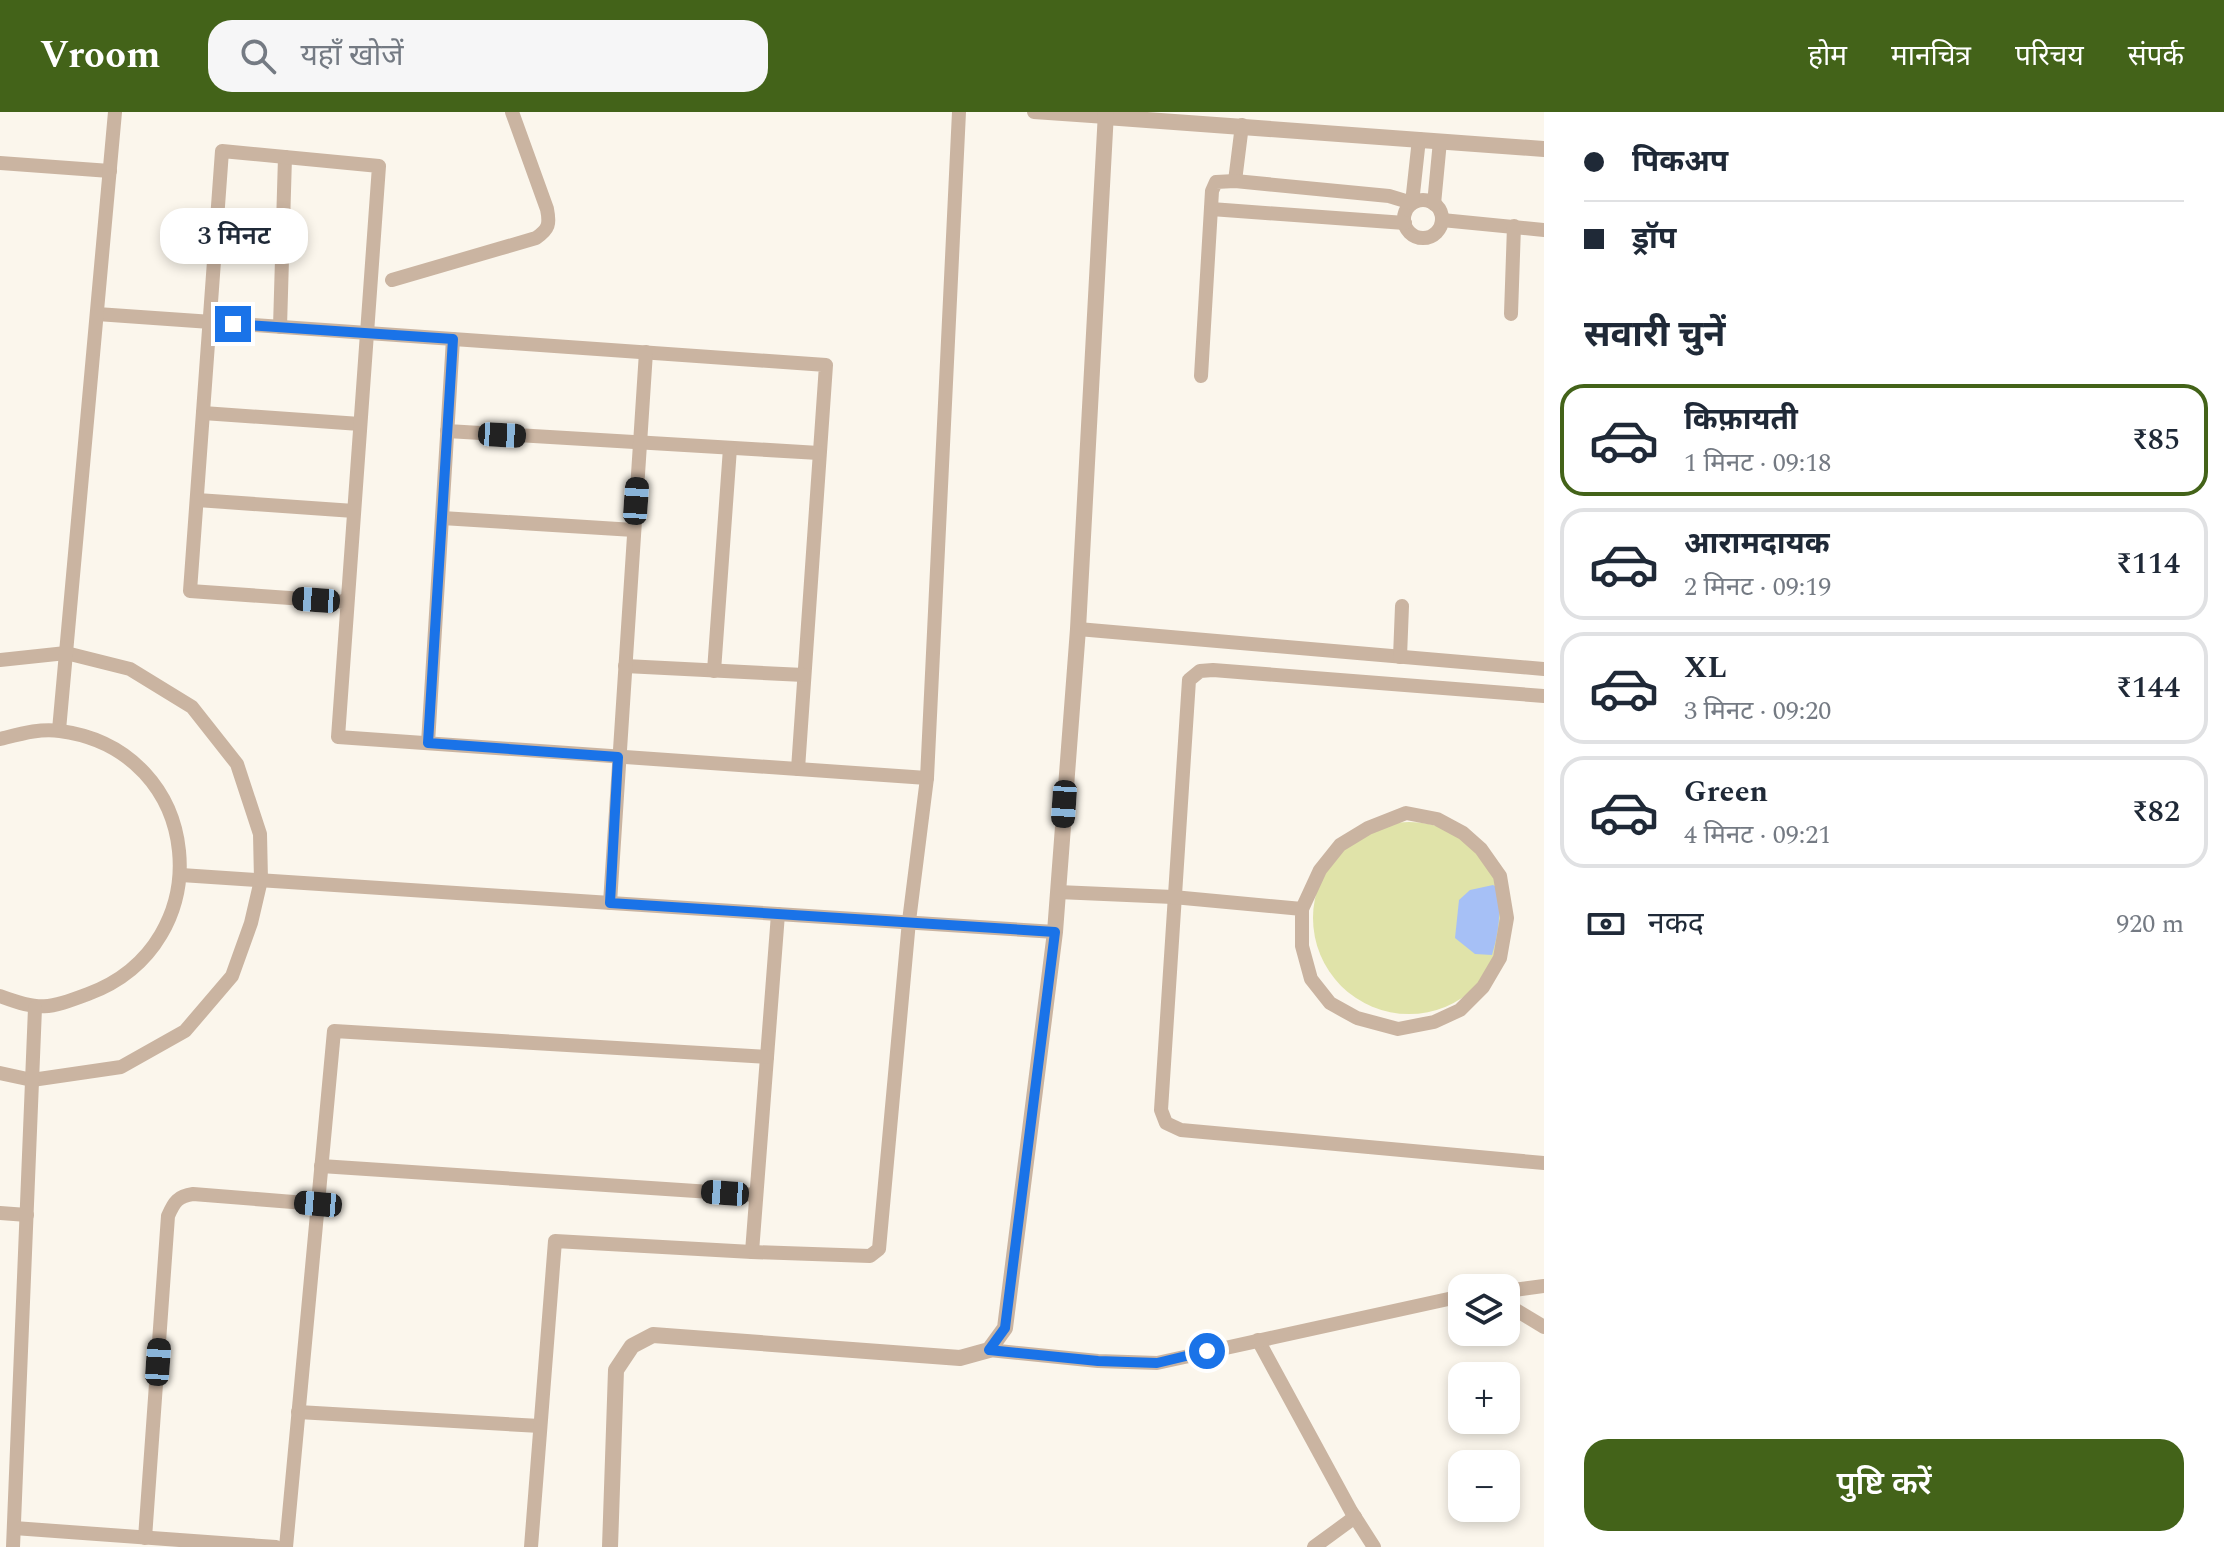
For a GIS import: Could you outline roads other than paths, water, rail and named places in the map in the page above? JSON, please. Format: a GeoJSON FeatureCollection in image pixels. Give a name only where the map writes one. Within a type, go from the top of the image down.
{"type":"FeatureCollection","features":[{"type":"Feature","properties":{"kind":"street"},"geometry":{"type":"LineString","coordinates":[[59,730],[115,112]]}},
{"type":"Feature","properties":{"kind":"street"},"geometry":{"type":"LineString","coordinates":[[392,280],[536,238],[546,231],[550,223],[547,209],[512,112]]}},
{"type":"Feature","properties":{"kind":"street"},"geometry":{"type":"LineString","coordinates":[[531,1547],[555,1241],[870,1256],[879,1249],[909,921],[927,778],[959,112]]}},
{"type":"Feature","properties":{"kind":"street"},"geometry":{"type":"LineString","coordinates":[[1034,112],[1544,149]]}},
{"type":"Feature","properties":{"kind":"street"},"geometry":{"type":"LineString","coordinates":[[989,1350],[1005,1328],[1055,932],[1078,629],[1106,115]]}},
{"type":"Feature","properties":{"kind":"street"},"geometry":{"type":"LineString","coordinates":[[1235,181],[1242,125]]}},
{"type":"Feature","properties":{"kind":"street"},"geometry":{"type":"LineString","coordinates":[[1412,203],[1419,139]]}},
{"type":"Feature","properties":{"kind":"street"},"geometry":{"type":"LineString","coordinates":[[1434,204],[1440,141]]}},
{"type":"Feature","properties":{"kind":"street"},"geometry":{"type":"LineString","coordinates":[[347,602],[190,591],[222,151],[379,166],[338,737],[927,778]]}},
{"type":"Feature","properties":{"kind":"street"},"geometry":{"type":"LineString","coordinates":[[280,327],[285,157]]}},
{"type":"Feature","properties":{"kind":"street"},"geometry":{"type":"LineString","coordinates":[[0,163],[110,171]]}},
{"type":"Feature","properties":{"kind":"street"},"geometry":{"type":"LineString","coordinates":[[1201,376],[1211,209],[1216,182],[1235,181],[1389,196],[1412,203]]}},
{"type":"Feature","properties":{"kind":"street"},"geometry":{"type":"LineString","coordinates":[[1430,201],[1439,208],[1442,220],[1437,231],[1427,238],[1415,237],[1406,229],[1403,217],[1412,203],[1430,201]]}},
{"type":"Feature","properties":{"kind":"street"},"geometry":{"type":"LineString","coordinates":[[1211,209],[1405,223]]}},
{"type":"Feature","properties":{"kind":"street"},"geometry":{"type":"LineString","coordinates":[[1442,220],[1544,230]]}},
{"type":"Feature","properties":{"kind":"street"},"geometry":{"type":"LineString","coordinates":[[1511,314],[1514,226]]}},
{"type":"Feature","properties":{"kind":"street"},"geometry":{"type":"LineString","coordinates":[[97,314],[826,365],[798,769]]}},
{"type":"Feature","properties":{"kind":"street"},"geometry":{"type":"LineString","coordinates":[[428,743],[453,339]]}},
{"type":"Feature","properties":{"kind":"street"},"geometry":{"type":"LineString","coordinates":[[610,903],[646,352]]}},
{"type":"Feature","properties":{"kind":"street"},"geometry":{"type":"LineString","coordinates":[[203,413],[360,424]]}},
{"type":"Feature","properties":{"kind":"street"},"geometry":{"type":"LineString","coordinates":[[447,431],[819,453]]}},
{"type":"Feature","properties":{"kind":"street"},"geometry":{"type":"LineString","coordinates":[[714,671],[730,448]]}},
{"type":"Feature","properties":{"kind":"street"},"geometry":{"type":"LineString","coordinates":[[197,500],[354,511]]}},
{"type":"Feature","properties":{"kind":"street"},"geometry":{"type":"LineString","coordinates":[[442,518],[634,530]]}},
{"type":"Feature","properties":{"kind":"street"},"geometry":{"type":"LineString","coordinates":[[1400,657],[1402,606]]}},
{"type":"Feature","properties":{"kind":"street"},"geometry":{"type":"LineString","coordinates":[[1078,629],[1544,669]]}},
{"type":"Feature","properties":{"kind":"street"},"geometry":{"type":"LineString","coordinates":[[0,660],[66,653],[130,669],[192,707],[237,764],[260,834],[261,880],[251,923],[232,976],[185,1031],[121,1067],[32,1080],[0,1073]]}},
{"type":"Feature","properties":{"kind":"street"},"geometry":{"type":"LineString","coordinates":[[625,666],[804,675]]}},
{"type":"Feature","properties":{"kind":"street"},"geometry":{"type":"LineString","coordinates":[[1544,696],[1213,670],[1200,671],[1189,680],[1161,1110],[1166,1123],[1181,1130],[1544,1163]]}},
{"type":"Feature","properties":{"kind":"street"},"geometry":{"type":"LineString","coordinates":[[0,739],[29,731],[59,730],[98,740],[132,760],[154,783],[170,810],[180,845],[181,875],[166,929],[139,965],[106,987],[63,1004],[35,1008],[0,996]]}},
{"type":"Feature","properties":{"kind":"street"},"geometry":{"type":"LineString","coordinates":[[1406,813],[1437,819],[1463,833],[1481,849],[1500,876],[1507,918],[1500,958],[1483,987],[1460,1010],[1434,1022],[1398,1029],[1357,1018],[1330,1003],[1311,979],[1302,946],[1302,909],[1320,870],[1340,845],[1368,828],[1406,813]]}},
{"type":"Feature","properties":{"kind":"street"},"geometry":{"type":"LineString","coordinates":[[181,875],[1055,932]]}},
{"type":"Feature","properties":{"kind":"street"},"geometry":{"type":"LineString","coordinates":[[1058,892],[1173,897],[1302,909]]}},
{"type":"Feature","properties":{"kind":"street"},"geometry":{"type":"LineString","coordinates":[[752,1252],[778,914]]}},
{"type":"Feature","properties":{"kind":"street"},"geometry":{"type":"LineString","coordinates":[[13,1547],[35,1008]]}},
{"type":"Feature","properties":{"kind":"street"},"geometry":{"type":"LineString","coordinates":[[286,1547],[334,1031],[767,1057]]}},
{"type":"Feature","properties":{"kind":"street"},"geometry":{"type":"LineString","coordinates":[[321,1166],[756,1195]]}},
{"type":"Feature","properties":{"kind":"street"},"geometry":{"type":"LineString","coordinates":[[145,1538],[168,1216],[173,1203],[182,1195],[193,1194],[318,1204]]}},
{"type":"Feature","properties":{"kind":"street"},"geometry":{"type":"LineString","coordinates":[[0,1213],[27,1215]]}},
{"type":"Feature","properties":{"kind":"street"},"geometry":{"type":"LineString","coordinates":[[1520,1289],[1544,1286]]}},
{"type":"Feature","properties":{"kind":"street"},"geometry":{"type":"LineString","coordinates":[[610,1547],[616,1370],[632,1346],[653,1335],[960,1358],[989,1350],[1098,1361],[1157,1363],[1448,1299]]}},
{"type":"Feature","properties":{"kind":"street"},"geometry":{"type":"LineString","coordinates":[[1520,1312],[1544,1327]]}},
{"type":"Feature","properties":{"kind":"street"},"geometry":{"type":"LineString","coordinates":[[1258,1340],[1374,1547]]}},
{"type":"Feature","properties":{"kind":"street"},"geometry":{"type":"LineString","coordinates":[[298,1412],[540,1426]]}},
{"type":"Feature","properties":{"kind":"street"},"geometry":{"type":"LineString","coordinates":[[1314,1547],[1355,1517]]}},
{"type":"Feature","properties":{"kind":"street"},"geometry":{"type":"LineString","coordinates":[[14,1528],[276,1547]]}},
{"type":"Feature","properties":{"kind":"water"},"geometry":{"type":"Polygon","coordinates":[[[1493,885],[1498,888],[1499,922],[1492,955],[1475,954],[1455,938],[1459,900],[1470,890],[1493,885]]]}}]}
